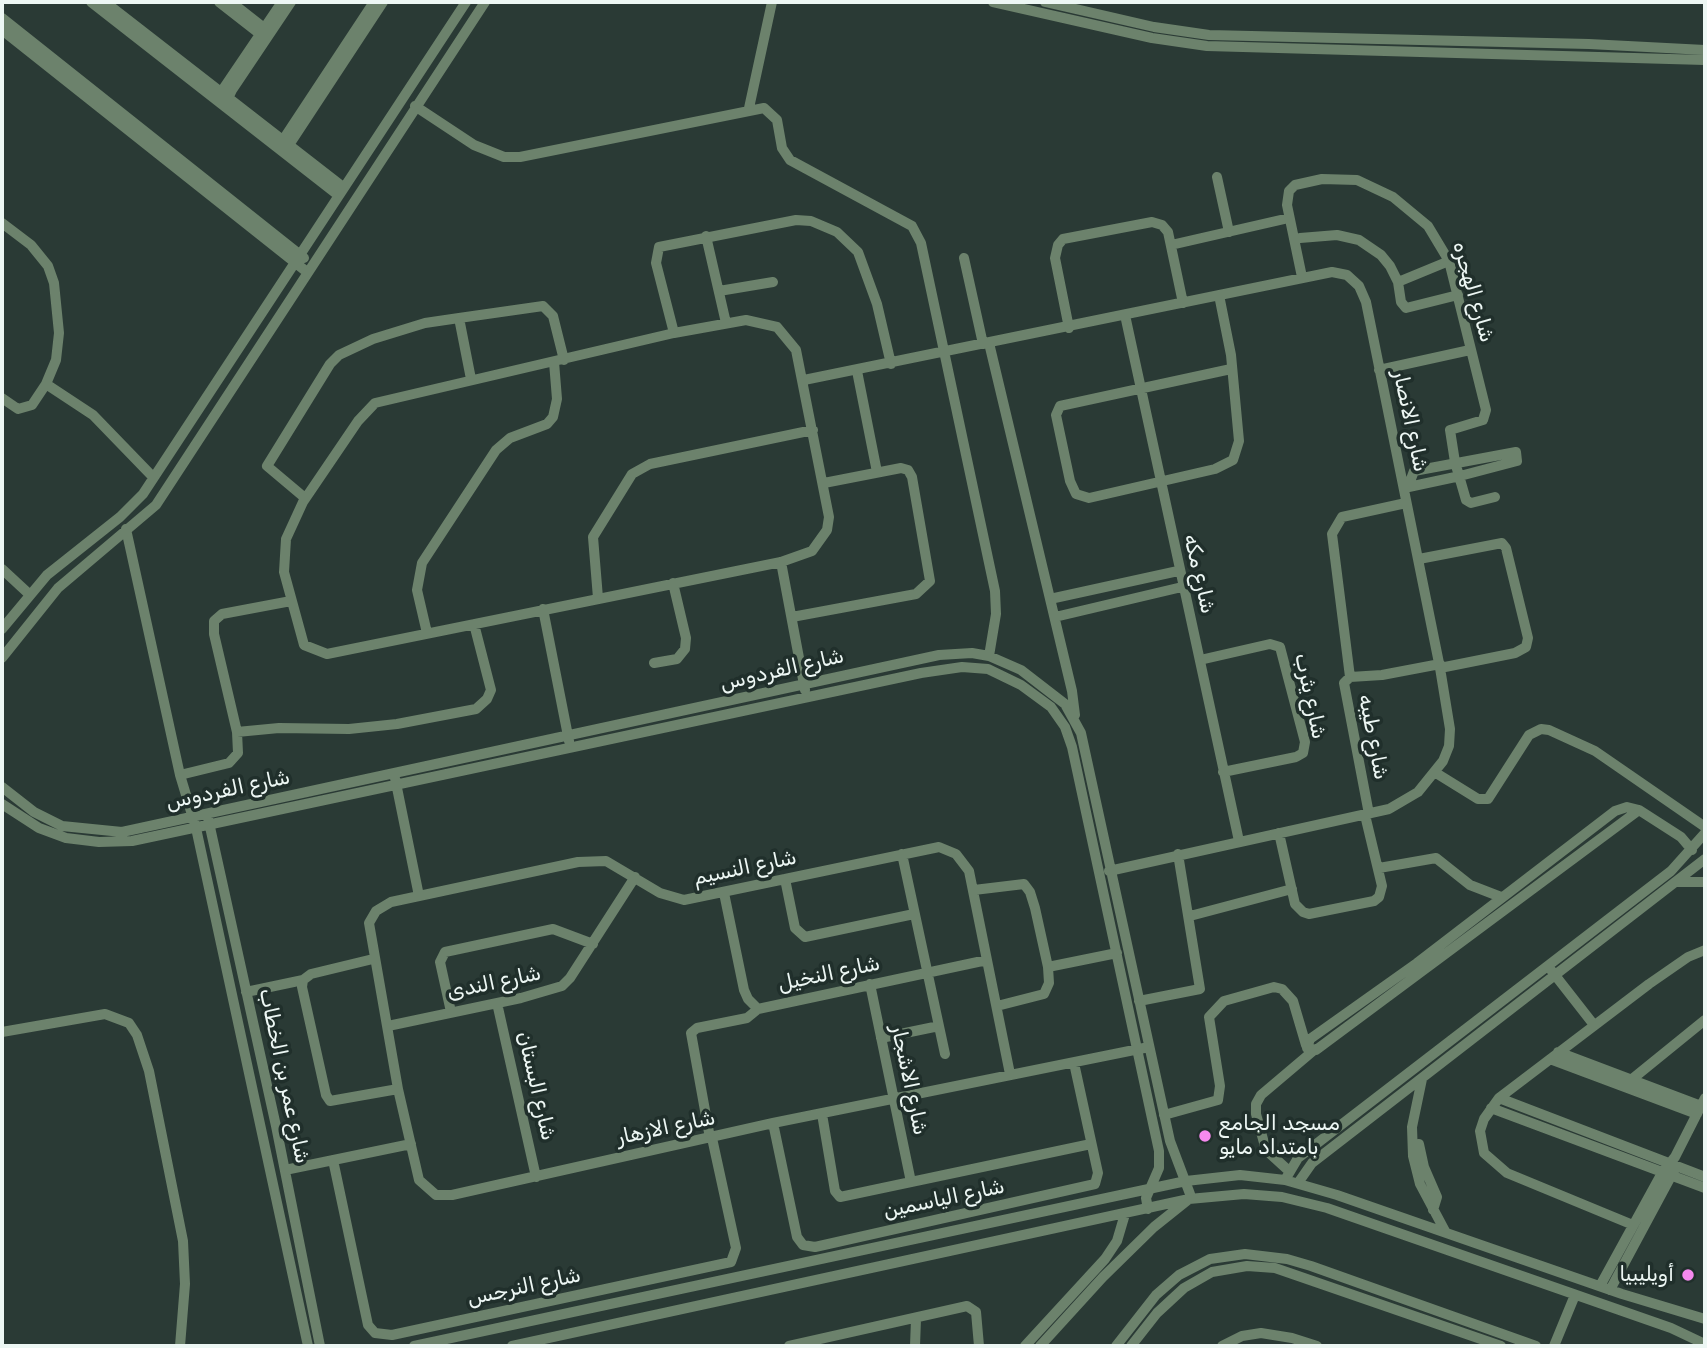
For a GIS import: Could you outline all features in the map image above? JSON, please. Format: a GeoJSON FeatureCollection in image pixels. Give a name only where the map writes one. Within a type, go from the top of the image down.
{"type":"FeatureCollection","features":[{"type":"Feature","properties":{"kind":"street"},"geometry":{"type":"LineString","coordinates":[[91,2],[340,191]]}},
{"type":"Feature","properties":{"kind":"street"},"geometry":{"type":"LineString","coordinates":[[105,2],[222,100]]}},
{"type":"Feature","properties":{"kind":"street"},"geometry":{"type":"LineString","coordinates":[[219,2],[262,31]]}},
{"type":"Feature","properties":{"kind":"street"},"geometry":{"type":"LineString","coordinates":[[231,2],[262,31]]}},
{"type":"Feature","properties":{"kind":"street"},"geometry":{"type":"LineString","coordinates":[[222,100],[282,2]]}},
{"type":"Feature","properties":{"kind":"street"},"geometry":{"type":"LineString","coordinates":[[222,100],[291,2]]}},
{"type":"Feature","properties":{"kind":"street"},"geometry":{"type":"LineString","coordinates":[[283,147],[374,2]]}},
{"type":"Feature","properties":{"kind":"street"},"geometry":{"type":"LineString","coordinates":[[283,147],[383,2]]}},
{"type":"Feature","properties":{"kind":"street"},"geometry":{"type":"LineString","coordinates":[[2,629],[47,575],[120,517],[153,477],[466,2]]}},
{"type":"Feature","properties":{"kind":"street"},"geometry":{"type":"LineString","coordinates":[[2,658],[58,588],[156,505],[485,2]]}},
{"type":"Feature","properties":{"kind":"street"},"geometry":{"type":"LineString","coordinates":[[749,108],[772,2]]}},
{"type":"Feature","properties":{"kind":"street"},"geometry":{"type":"LineString","coordinates":[[993,2],[1152,38],[1208,46],[1648,52],[1705,50]]}},
{"type":"Feature","properties":{"kind":"street"},"geometry":{"type":"LineString","coordinates":[[1045,2],[1154,27],[1209,35],[1648,52],[1705,60]]}},
{"type":"Feature","properties":{"kind":"street"},"geometry":{"type":"LineString","coordinates":[[2,18],[309,268]]}},
{"type":"Feature","properties":{"kind":"street"},"geometry":{"type":"LineString","coordinates":[[2,30],[297,258]]}},
{"type":"Feature","properties":{"kind":"street"},"geometry":{"type":"LineString","coordinates":[[415,106],[474,145],[504,157],[520,157],[749,108],[764,108],[775,116],[782,148],[790,160],[912,226],[921,243],[995,591],[996,614],[989,656]]}},
{"type":"Feature","properties":{"kind":"street"},"geometry":{"type":"LineString","coordinates":[[1217,177],[1229,232]]}},
{"type":"Feature","properties":{"kind":"street","name":"شارع الهجره"},"geometry":{"type":"LineString","coordinates":[[1302,277],[1287,198],[1296,185],[1322,179],[1357,180],[1393,197],[1429,226],[1449,261],[1486,415],[1479,422],[1450,430],[1455,462]]}},
{"type":"Feature","properties":{"kind":"street"},"geometry":{"type":"LineString","coordinates":[[1171,245],[1289,218]]}},
{"type":"Feature","properties":{"kind":"street"},"geometry":{"type":"LineString","coordinates":[[674,333],[656,263],[656,250],[668,243],[796,220],[825,225],[837,232],[849,241],[865,265],[891,364]]}},
{"type":"Feature","properties":{"kind":"street"},"geometry":{"type":"LineString","coordinates":[[1069,328],[1055,258],[1058,245],[1063,239],[1152,222],[1161,225],[1168,232],[1183,303]]}},
{"type":"Feature","properties":{"kind":"street"},"geometry":{"type":"LineString","coordinates":[[2,398],[18,409],[25,410],[32,405],[46,384],[56,360],[59,333],[54,283],[39,253],[4,228]]}},
{"type":"Feature","properties":{"kind":"street"},"geometry":{"type":"LineString","coordinates":[[1300,238],[1337,235],[1359,240],[1381,256],[1398,282],[1401,302],[1406,308],[1458,295]]}},
{"type":"Feature","properties":{"kind":"street"},"geometry":{"type":"LineString","coordinates":[[706,236],[726,323]]}},
{"type":"Feature","properties":{"kind":"street"},"geometry":{"type":"LineString","coordinates":[[964,258],[1055,617],[1075,718]]}},
{"type":"Feature","properties":{"kind":"street"},"geometry":{"type":"LineString","coordinates":[[1398,282],[1449,261]]}},
{"type":"Feature","properties":{"kind":"street","name":"شارع الانصار"},"geometry":{"type":"LineString","coordinates":[[804,380],[1069,328],[1302,277],[1339,272],[1359,286],[1366,302],[1406,487],[1406,503],[1440,666],[1450,729],[1449,747],[1436,773],[1405,802],[1367,815],[1099,873]]}},
{"type":"Feature","properties":{"kind":"street"},"geometry":{"type":"LineString","coordinates":[[719,291],[773,282]]}},
{"type":"Feature","properties":{"kind":"street"},"geometry":{"type":"LineString","coordinates":[[1219,295],[1231,369],[1239,441],[1233,460],[1215,469],[1089,498],[1076,494],[1070,481],[1056,415],[1065,403],[1231,369]]}},
{"type":"Feature","properties":{"kind":"street"},"geometry":{"type":"LineString","coordinates":[[305,498],[267,466],[330,364],[339,355],[373,339],[425,323],[543,306],[553,316],[559,361],[554,417],[547,424],[510,439],[496,450],[422,563],[417,590],[427,633]]}},
{"type":"Feature","properties":{"kind":"street","name":"شارع مكه"},"geometry":{"type":"LineString","coordinates":[[1125,315],[1178,571],[1239,841]]}},
{"type":"Feature","properties":{"kind":"street"},"geometry":{"type":"LineString","coordinates":[[459,318],[471,380]]}},
{"type":"Feature","properties":{"kind":"street"},"geometry":{"type":"LineString","coordinates":[[747,320],[777,327],[796,350],[829,517],[822,542],[812,551],[781,562],[320,653],[304,645],[291,601],[283,557],[291,524],[305,498],[358,421],[375,403],[726,323],[747,320]]}},
{"type":"Feature","properties":{"kind":"street"},"geometry":{"type":"LineString","coordinates":[[1379,370],[1470,350]]}},
{"type":"Feature","properties":{"kind":"street"},"geometry":{"type":"LineString","coordinates":[[857,371],[877,472]]}},
{"type":"Feature","properties":{"kind":"street"},"geometry":{"type":"LineString","coordinates":[[46,384],[93,415],[153,477]]}},
{"type":"Feature","properties":{"kind":"street"},"geometry":{"type":"LineString","coordinates":[[598,598],[593,537],[632,474],[650,464],[813,430]]}},
{"type":"Feature","properties":{"kind":"street"},"geometry":{"type":"LineString","coordinates":[[1516,452],[1517,461],[1406,487],[1414,471],[1516,452]]}},
{"type":"Feature","properties":{"kind":"street"},"geometry":{"type":"LineString","coordinates":[[1455,462],[1466,500],[1471,503],[1495,497]]}},
{"type":"Feature","properties":{"kind":"street"},"geometry":{"type":"LineString","coordinates":[[792,617],[916,594],[930,581],[912,477],[901,468],[824,483]]}},
{"type":"Feature","properties":{"kind":"street"},"geometry":{"type":"LineString","coordinates":[[1350,677],[1332,534],[1342,517],[1406,503]]}},
{"type":"Feature","properties":{"kind":"street","name":"شارع عمر بن الخطاب"},"geometry":{"type":"LineString","coordinates":[[125,530],[254,1089],[308,1346]]}},
{"type":"Feature","properties":{"kind":"street","name":"شارع طيبه"},"geometry":{"type":"LineString","coordinates":[[1379,868],[1344,687],[1350,677],[1382,675],[1521,651],[1528,639],[1506,548],[1496,542],[1419,559]]}},
{"type":"Feature","properties":{"kind":"street"},"geometry":{"type":"LineString","coordinates":[[781,562],[805,691]]}},
{"type":"Feature","properties":{"kind":"street"},"geometry":{"type":"LineString","coordinates":[[2,569],[29,594]]}},
{"type":"Feature","properties":{"kind":"street"},"geometry":{"type":"LineString","coordinates":[[1050,599],[1178,571]]}},
{"type":"Feature","properties":{"kind":"street"},"geometry":{"type":"LineString","coordinates":[[654,663],[677,659],[685,649],[687,638],[673,583]]}},
{"type":"Feature","properties":{"kind":"street"},"geometry":{"type":"LineString","coordinates":[[1055,617],[1182,587]]}},
{"type":"Feature","properties":{"kind":"street"},"geometry":{"type":"LineString","coordinates":[[180,775],[222,765],[235,758],[239,748],[214,634],[214,621],[222,614],[291,601]]}},
{"type":"Feature","properties":{"kind":"street"},"geometry":{"type":"LineString","coordinates":[[543,610],[569,741]]}},
{"type":"Feature","properties":{"kind":"street"},"geometry":{"type":"LineString","coordinates":[[237,732],[279,728],[349,729],[397,724],[476,709],[487,699],[491,690],[474,624]]}},
{"type":"Feature","properties":{"kind":"street","name":"شارع يثرب"},"geometry":{"type":"LineString","coordinates":[[1200,660],[1270,644],[1280,647],[1305,742],[1303,753],[1296,757],[1223,772]]}},
{"type":"Feature","properties":{"kind":"street","name":"شارع الفردوس"},"geometry":{"type":"LineString","coordinates":[[2,804],[47,832],[82,841],[132,841],[208,819],[805,691],[939,655],[972,653],[989,656],[1037,680],[1066,704],[1075,718],[1087,752],[1139,1001],[1143,1048],[1160,1161],[1157,1176],[1149,1189],[1148,1209]]}},
{"type":"Feature","properties":{"kind":"street","name":"شارع الفردوس"},"geometry":{"type":"LineString","coordinates":[[805,691],[962,667],[988,669],[1021,685],[1051,707],[1065,727],[1081,784],[1117,953],[1173,1152],[1186,1181],[1189,1199]]}},
{"type":"Feature","properties":{"kind":"street"},"geometry":{"type":"LineString","coordinates":[[1436,773],[1478,799],[1488,799],[1529,735],[1541,729],[1549,730],[1595,751],[1705,827]]}},
{"type":"Feature","properties":{"kind":"street"},"geometry":{"type":"LineString","coordinates":[[396,779],[419,896]]}},
{"type":"Feature","properties":{"kind":"street","name":"شارع الفردوس"},"geometry":{"type":"LineString","coordinates":[[2,787],[47,819],[77,829],[122,832],[194,823]]}},
{"type":"Feature","properties":{"kind":"street"},"geometry":{"type":"LineString","coordinates":[[1692,850],[1681,837],[1639,810],[1627,807],[1615,811],[1310,1048],[1261,1095],[1256,1104],[1256,1114],[1266,1150],[1287,1176],[1298,1183],[1445,1231],[1605,1288],[1705,1319]]}},
{"type":"Feature","properties":{"kind":"street"},"geometry":{"type":"LineString","coordinates":[[1310,1048],[1639,810]]}},
{"type":"Feature","properties":{"kind":"street","name":"شارع عمر بن الخطاب"},"geometry":{"type":"LineString","coordinates":[[208,819],[285,1170],[320,1346]]}},
{"type":"Feature","properties":{"kind":"street"},"geometry":{"type":"LineString","coordinates":[[1279,833],[1295,904],[1309,914],[1374,901],[1381,892],[1379,868],[1436,858],[1470,885],[1502,897]]}},
{"type":"Feature","properties":{"kind":"street"},"geometry":{"type":"LineString","coordinates":[[1287,1176],[1298,1158],[1671,871],[1705,833]]}},
{"type":"Feature","properties":{"kind":"street","name":"شارع النسيم"},"geometry":{"type":"LineString","coordinates":[[373,959],[368,934],[372,917],[391,902],[578,862],[606,862],[660,892],[684,900],[939,847],[949,849],[963,860],[974,890],[1010,1074]]}},
{"type":"Feature","properties":{"kind":"street"},"geometry":{"type":"LineString","coordinates":[[902,854],[945,1054]]}},
{"type":"Feature","properties":{"kind":"street"},"geometry":{"type":"LineString","coordinates":[[1139,1001],[1200,989],[1178,854]]}},
{"type":"Feature","properties":{"kind":"street"},"geometry":{"type":"LineString","coordinates":[[1298,1183],[1312,1163],[1705,859]]}},
{"type":"Feature","properties":{"kind":"street","name":"شارع الندى"},"geometry":{"type":"LineString","coordinates":[[388,1026],[562,986],[593,944],[635,877]]}},
{"type":"Feature","properties":{"kind":"street"},"geometry":{"type":"LineString","coordinates":[[785,879],[795,928],[805,937],[914,914]]}},
{"type":"Feature","properties":{"kind":"street"},"geometry":{"type":"LineString","coordinates":[[1676,882],[1705,882]]}},
{"type":"Feature","properties":{"kind":"street"},"geometry":{"type":"LineString","coordinates":[[974,890],[1024,884],[1030,892],[1035,908],[1048,967],[1049,983],[1044,994],[997,1006]]}},
{"type":"Feature","properties":{"kind":"street"},"geometry":{"type":"LineString","coordinates":[[1190,916],[1292,889]]}},
{"type":"Feature","properties":{"kind":"street","name":"شارع النخيل"},"geometry":{"type":"LineString","coordinates":[[724,893],[744,990],[748,999],[758,1009],[987,960]]}},
{"type":"Feature","properties":{"kind":"street"},"geometry":{"type":"LineString","coordinates":[[451,1012],[440,962],[444,952],[553,929],[593,944]]}},
{"type":"Feature","properties":{"kind":"street"},"geometry":{"type":"LineString","coordinates":[[1583,939],[1590,949]]}},
{"type":"Feature","properties":{"kind":"street"},"geometry":{"type":"LineString","coordinates":[[1633,1225],[1521,1180],[1491,1163],[1480,1142],[1484,1119],[1499,1098],[1554,1055],[1688,957],[1705,950]]}},
{"type":"Feature","properties":{"kind":"street"},"geometry":{"type":"LineString","coordinates":[[1048,967],[1117,953]]}},
{"type":"Feature","properties":{"kind":"street"},"geometry":{"type":"LineString","coordinates":[[246,992],[303,980],[311,974],[373,959]]}},
{"type":"Feature","properties":{"kind":"street","name":"شارع الازهار"},"geometry":{"type":"LineString","coordinates":[[373,959],[419,1180],[436,1195],[452,1195],[773,1123],[1143,1048]]}},
{"type":"Feature","properties":{"kind":"street"},"geometry":{"type":"LineString","coordinates":[[1547,965],[1594,1026]]}},
{"type":"Feature","properties":{"kind":"street"},"geometry":{"type":"LineString","coordinates":[[303,980],[326,1095],[330,1101],[340,1102],[398,1089]]}},
{"type":"Feature","properties":{"kind":"street","name":"شارع الاشجار"},"geometry":{"type":"LineString","coordinates":[[870,984],[911,1182]]}},
{"type":"Feature","properties":{"kind":"street"},"geometry":{"type":"LineString","coordinates":[[1164,1115],[1218,1100],[1220,1086],[1209,1017],[1224,1001],[1274,988],[1282,989],[1293,1001],[1310,1048]]}},
{"type":"Feature","properties":{"kind":"street","name":"شارع البستان"},"geometry":{"type":"LineString","coordinates":[[497,1003],[536,1177]]}},
{"type":"Feature","properties":{"kind":"street"},"geometry":{"type":"LineString","coordinates":[[711,1138],[691,1033],[696,1028],[747,1018],[758,1009]]}},
{"type":"Feature","properties":{"kind":"street"},"geometry":{"type":"LineString","coordinates":[[2,1032],[105,1014],[130,1023],[137,1035],[149,1071],[183,1241],[185,1284],[180,1346]]}},
{"type":"Feature","properties":{"kind":"street"},"geometry":{"type":"LineString","coordinates":[[1631,1080],[1705,1020]]}},
{"type":"Feature","properties":{"kind":"street"},"geometry":{"type":"LineString","coordinates":[[881,1038],[939,1026]]}},
{"type":"Feature","properties":{"kind":"street"},"geometry":{"type":"LineString","coordinates":[[1554,1055],[1701,1106]]}},
{"type":"Feature","properties":{"kind":"street"},"geometry":{"type":"LineString","coordinates":[[1554,1055],[1701,1106]]}},
{"type":"Feature","properties":{"kind":"street","name":"شارع الياسمين"},"geometry":{"type":"LineString","coordinates":[[773,1123],[797,1237],[803,1245],[811,1248],[1095,1184],[1098,1173],[1074,1063]]}},
{"type":"Feature","properties":{"kind":"street"},"geometry":{"type":"LineString","coordinates":[[1422,1079],[1418,1098],[1421,1106],[1421,1158],[1437,1197],[1433,1210],[1445,1231]]}},
{"type":"Feature","properties":{"kind":"street"},"geometry":{"type":"LineString","coordinates":[[254,1089],[267,1086]]}},
{"type":"Feature","properties":{"kind":"street"},"geometry":{"type":"LineString","coordinates":[[1499,1098],[1671,1167],[1705,1188]]}},
{"type":"Feature","properties":{"kind":"street"},"geometry":{"type":"LineString","coordinates":[[1605,1288],[1701,1106]]}},
{"type":"Feature","properties":{"kind":"street"},"geometry":{"type":"LineString","coordinates":[[1491,1108],[1705,1177]]}},
{"type":"Feature","properties":{"kind":"street"},"geometry":{"type":"LineString","coordinates":[[822,1114],[835,1191],[840,1197],[1091,1144]]}},
{"type":"Feature","properties":{"kind":"street","name":"شارع النرجس"},"geometry":{"type":"LineString","coordinates":[[333,1160],[368,1325],[375,1333],[394,1341],[732,1262],[736,1253],[711,1138]]}},
{"type":"Feature","properties":{"kind":"street"},"geometry":{"type":"LineString","coordinates":[[285,1170],[411,1144]]}},
{"type":"Feature","properties":{"kind":"street"},"geometry":{"type":"LineString","coordinates":[[1605,1288],[1633,1225],[1671,1167]]}},
{"type":"Feature","properties":{"kind":"street"},"geometry":{"type":"LineString","coordinates":[[414,1346],[1186,1181],[1240,1175],[1287,1176]]}},
{"type":"Feature","properties":{"kind":"street"},"geometry":{"type":"LineString","coordinates":[[512,1346],[1189,1199],[1244,1194],[1305,1202],[1671,1328],[1705,1344]]}},
{"type":"Feature","properties":{"kind":"street"},"geometry":{"type":"LineString","coordinates":[[1040,1346],[1103,1277],[1154,1227],[1189,1199]]}},
{"type":"Feature","properties":{"kind":"street"},"geometry":{"type":"LineString","coordinates":[[1005,1205],[1019,1217]]}},
{"type":"Feature","properties":{"kind":"street"},"geometry":{"type":"LineString","coordinates":[[1025,1346],[1105,1259],[1117,1241],[1125,1214]]}},
{"type":"Feature","properties":{"kind":"street"},"geometry":{"type":"LineString","coordinates":[[836,1242],[839,1256]]}},
{"type":"Feature","properties":{"kind":"street"},"geometry":{"type":"LineString","coordinates":[[1497,1267],[1502,1252]]}},
{"type":"Feature","properties":{"kind":"street"},"geometry":{"type":"LineString","coordinates":[[1115,1346],[1156,1295],[1179,1275],[1210,1259],[1245,1254],[1287,1259],[1333,1273],[1536,1346]]}},
{"type":"Feature","properties":{"kind":"street"},"geometry":{"type":"LineString","coordinates":[[1131,1346],[1157,1313],[1184,1288],[1212,1272],[1247,1266],[1275,1268],[1502,1346]]}},
{"type":"Feature","properties":{"kind":"street"},"geometry":{"type":"LineString","coordinates":[[673,1276],[676,1291]]}},
{"type":"Feature","properties":{"kind":"street"},"geometry":{"type":"LineString","coordinates":[[1554,1346],[1575,1295]]}},
{"type":"Feature","properties":{"kind":"street"},"geometry":{"type":"LineString","coordinates":[[789,1346],[970,1307],[976,1312],[981,1345]]}},
{"type":"Feature","properties":{"kind":"street"},"geometry":{"type":"LineString","coordinates":[[915,1346],[916,1319]]}},
{"type":"Feature","properties":{"kind":"street"},"geometry":{"type":"LineString","coordinates":[[1222,1346],[1242,1336],[1261,1333],[1292,1338],[1317,1346]]}},
{"type":"Feature","properties":{"kind":"place","name":"مسجد الجامع بامتداد مايو"},"geometry":{"type":"Point","coordinates":[1205,1136]}},
{"type":"Feature","properties":{"kind":"place","name":"أويليبيا"},"geometry":{"type":"Point","coordinates":[1688,1275]}}]}
